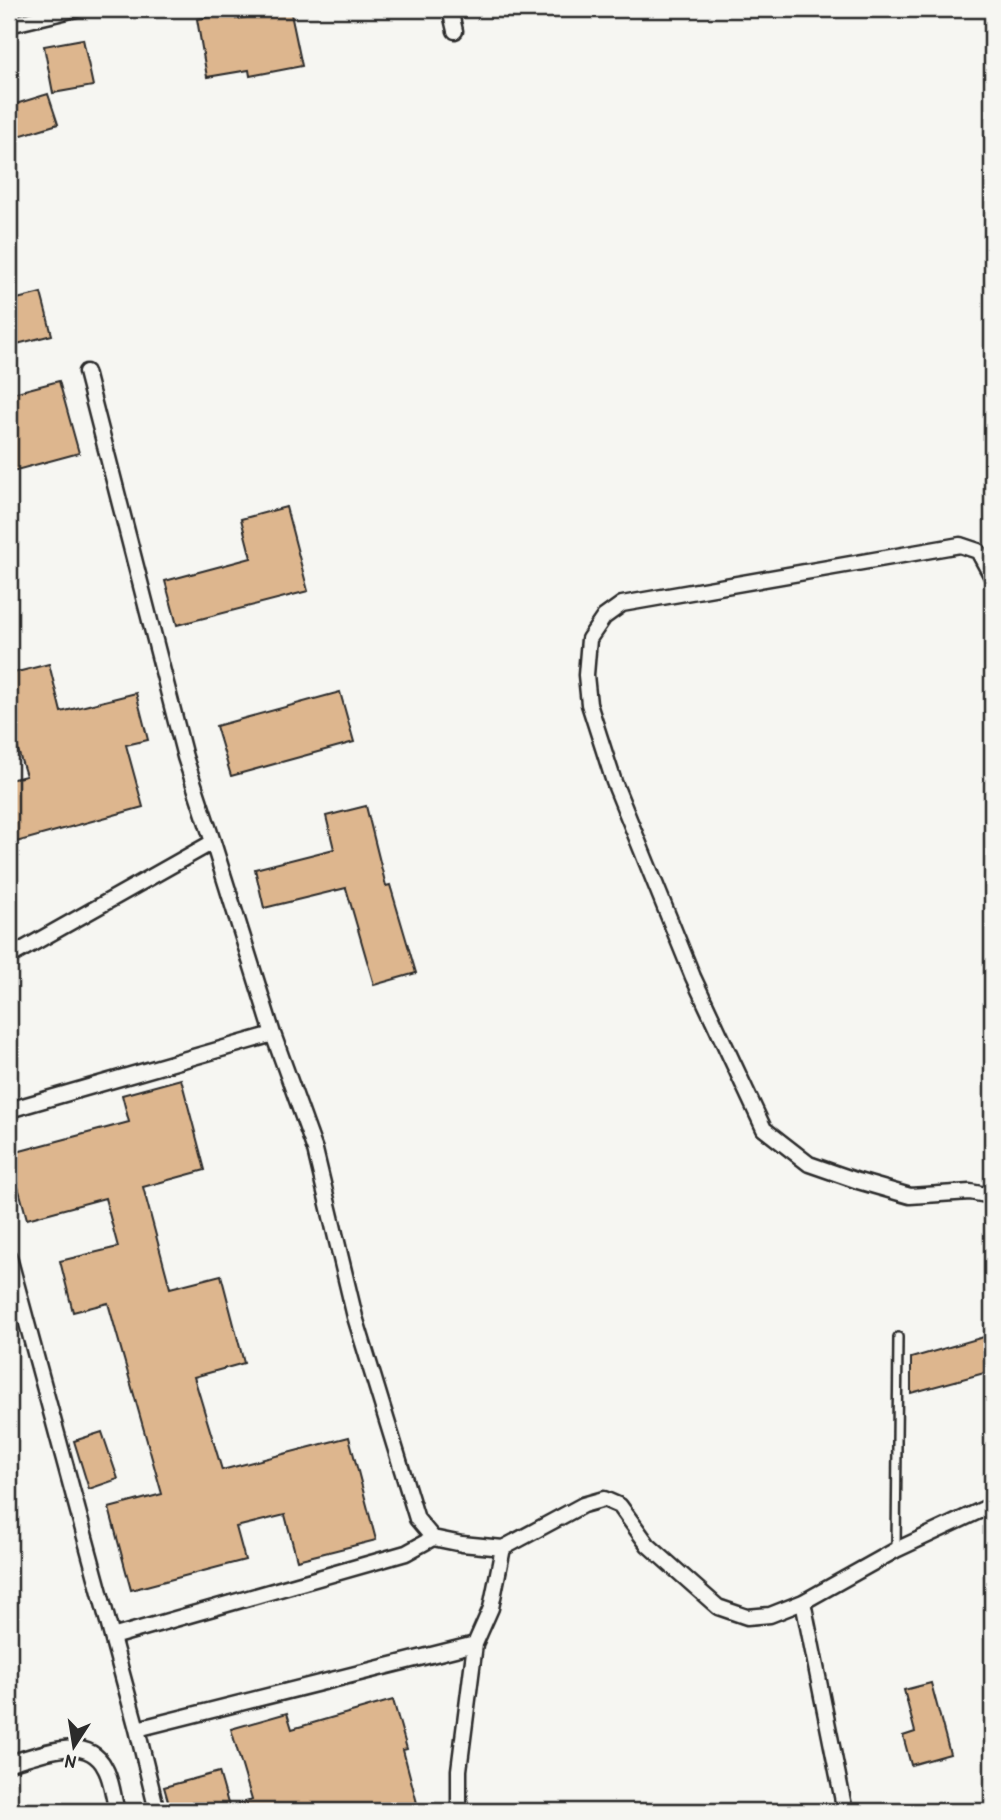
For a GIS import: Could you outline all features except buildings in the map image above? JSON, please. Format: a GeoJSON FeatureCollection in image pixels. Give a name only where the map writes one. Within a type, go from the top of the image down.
{"type":"FeatureCollection","features":[{"type":"Feature","properties":{"kind":"street"},"geometry":{"type":"LineString","coordinates":[[9,25],[76,9]]}},
{"type":"Feature","properties":{"kind":"street"},"geometry":{"type":"LineString","coordinates":[[450,9],[455,31]]}},
{"type":"Feature","properties":{"kind":"street"},"geometry":{"type":"LineString","coordinates":[[86,372],[185,757],[273,1034],[315,1150],[355,1317],[417,1518],[433,1538],[503,1548],[583,1505],[604,1499],[620,1506],[648,1545],[718,1606],[747,1617],[770,1615],[803,1602],[896,1550],[992,1505]]}},
{"type":"Feature","properties":{"kind":"street"},"geometry":{"type":"LineString","coordinates":[[992,577],[978,551],[960,545],[622,604],[604,617],[589,639],[586,675],[589,704],[614,782],[694,977],[764,1129],[809,1164],[858,1181],[910,1196],[970,1192],[992,1196]]}},
{"type":"Feature","properties":{"kind":"street"},"geometry":{"type":"LineString","coordinates":[[9,957],[213,842]]}},
{"type":"Feature","properties":{"kind":"street"},"geometry":{"type":"LineString","coordinates":[[9,1110],[273,1034]]}},
{"type":"Feature","properties":{"kind":"street"},"geometry":{"type":"LineString","coordinates":[[9,1256],[11,1272],[137,1729],[157,1811]]}},
{"type":"Feature","properties":{"kind":"street"},"geometry":{"type":"LineString","coordinates":[[112,1637],[406,1553],[433,1538]]}},
{"type":"Feature","properties":{"kind":"street"},"geometry":{"type":"LineString","coordinates":[[459,1811],[459,1770],[475,1644],[491,1608],[503,1548]]}},
{"type":"Feature","properties":{"kind":"street"},"geometry":{"type":"LineString","coordinates":[[803,1602],[845,1811]]}},
{"type":"Feature","properties":{"kind":"street"},"geometry":{"type":"LineString","coordinates":[[137,1729],[475,1644]]}},
{"type":"Feature","properties":{"kind":"street"},"geometry":{"type":"LineString","coordinates":[[9,1763],[61,1749],[83,1748],[97,1755],[106,1770],[117,1811]]}},
{"type":"Feature","properties":{"kind":"lane"},"geometry":{"type":"LineString","coordinates":[[896,1550],[898,1337]]}}]}
